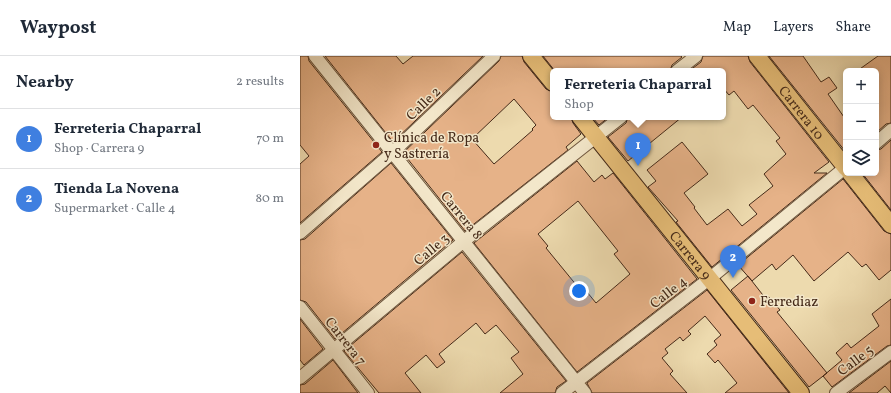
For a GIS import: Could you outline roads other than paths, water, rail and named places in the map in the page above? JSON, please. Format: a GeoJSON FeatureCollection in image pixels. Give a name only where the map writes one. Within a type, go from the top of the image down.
{"type":"FeatureCollection","features":[{"type":"Feature","properties":{"kind":"main road"},"geometry":{"type":"LineString","coordinates":[[531,56],[550,80]]}},
{"type":"Feature","properties":{"kind":"main road","name":"Carrera 10"},"geometry":{"type":"LineString","coordinates":[[757,56],[843,164]]}},
{"type":"Feature","properties":{"kind":"main road","name":"Carrera 9"},"geometry":{"type":"LineString","coordinates":[[582,120],[801,393]]}},
{"type":"Feature","properties":{"kind":"main road","name":"Carrera 10"},"geometry":{"type":"LineString","coordinates":[[852,176],[891,225]]}},
{"type":"Feature","properties":{"kind":"street","name":"Carrera 8"},"geometry":{"type":"LineString","coordinates":[[315,56],[585,393]]}},
{"type":"Feature","properties":{"kind":"street","name":"Calle 2"},"geometry":{"type":"LineString","coordinates":[[300,233],[392,153],[494,56]]}},
{"type":"Feature","properties":{"kind":"street"},"geometry":{"type":"LineString","coordinates":[[681,68],[696,56]]}},
{"type":"Feature","properties":{"kind":"street","name":"Calle 3"},"geometry":{"type":"LineString","coordinates":[[300,378],[464,241],[617,120]]}},
{"type":"Feature","properties":{"kind":"street"},"geometry":{"type":"LineString","coordinates":[[879,140],[891,130]]}},
{"type":"Feature","properties":{"kind":"street","name":"Calle 4"},"geometry":{"type":"LineString","coordinates":[[562,393],[709,280],[843,172]]}},
{"type":"Feature","properties":{"kind":"street","name":"Carrera 7"},"geometry":{"type":"LineString","coordinates":[[300,307],[368,393]]}},
{"type":"Feature","properties":{"kind":"street","name":"Calle 5"},"geometry":{"type":"LineString","coordinates":[[836,393],[891,352]]}},
{"type":"Feature","properties":{"kind":"place","name":"Clínica de Ropa y Sastrería"},"geometry":{"type":"Point","coordinates":[376,145]}},
{"type":"Feature","properties":{"kind":"place","name":"Ferreteria Chaparral"},"geometry":{"type":"Point","coordinates":[638,166]}},
{"type":"Feature","properties":{"kind":"place","name":"Tienda La Novena"},"geometry":{"type":"Point","coordinates":[733,278]}},
{"type":"Feature","properties":{"kind":"place","name":"Ferrediaz"},"geometry":{"type":"Point","coordinates":[752,301]}}]}
